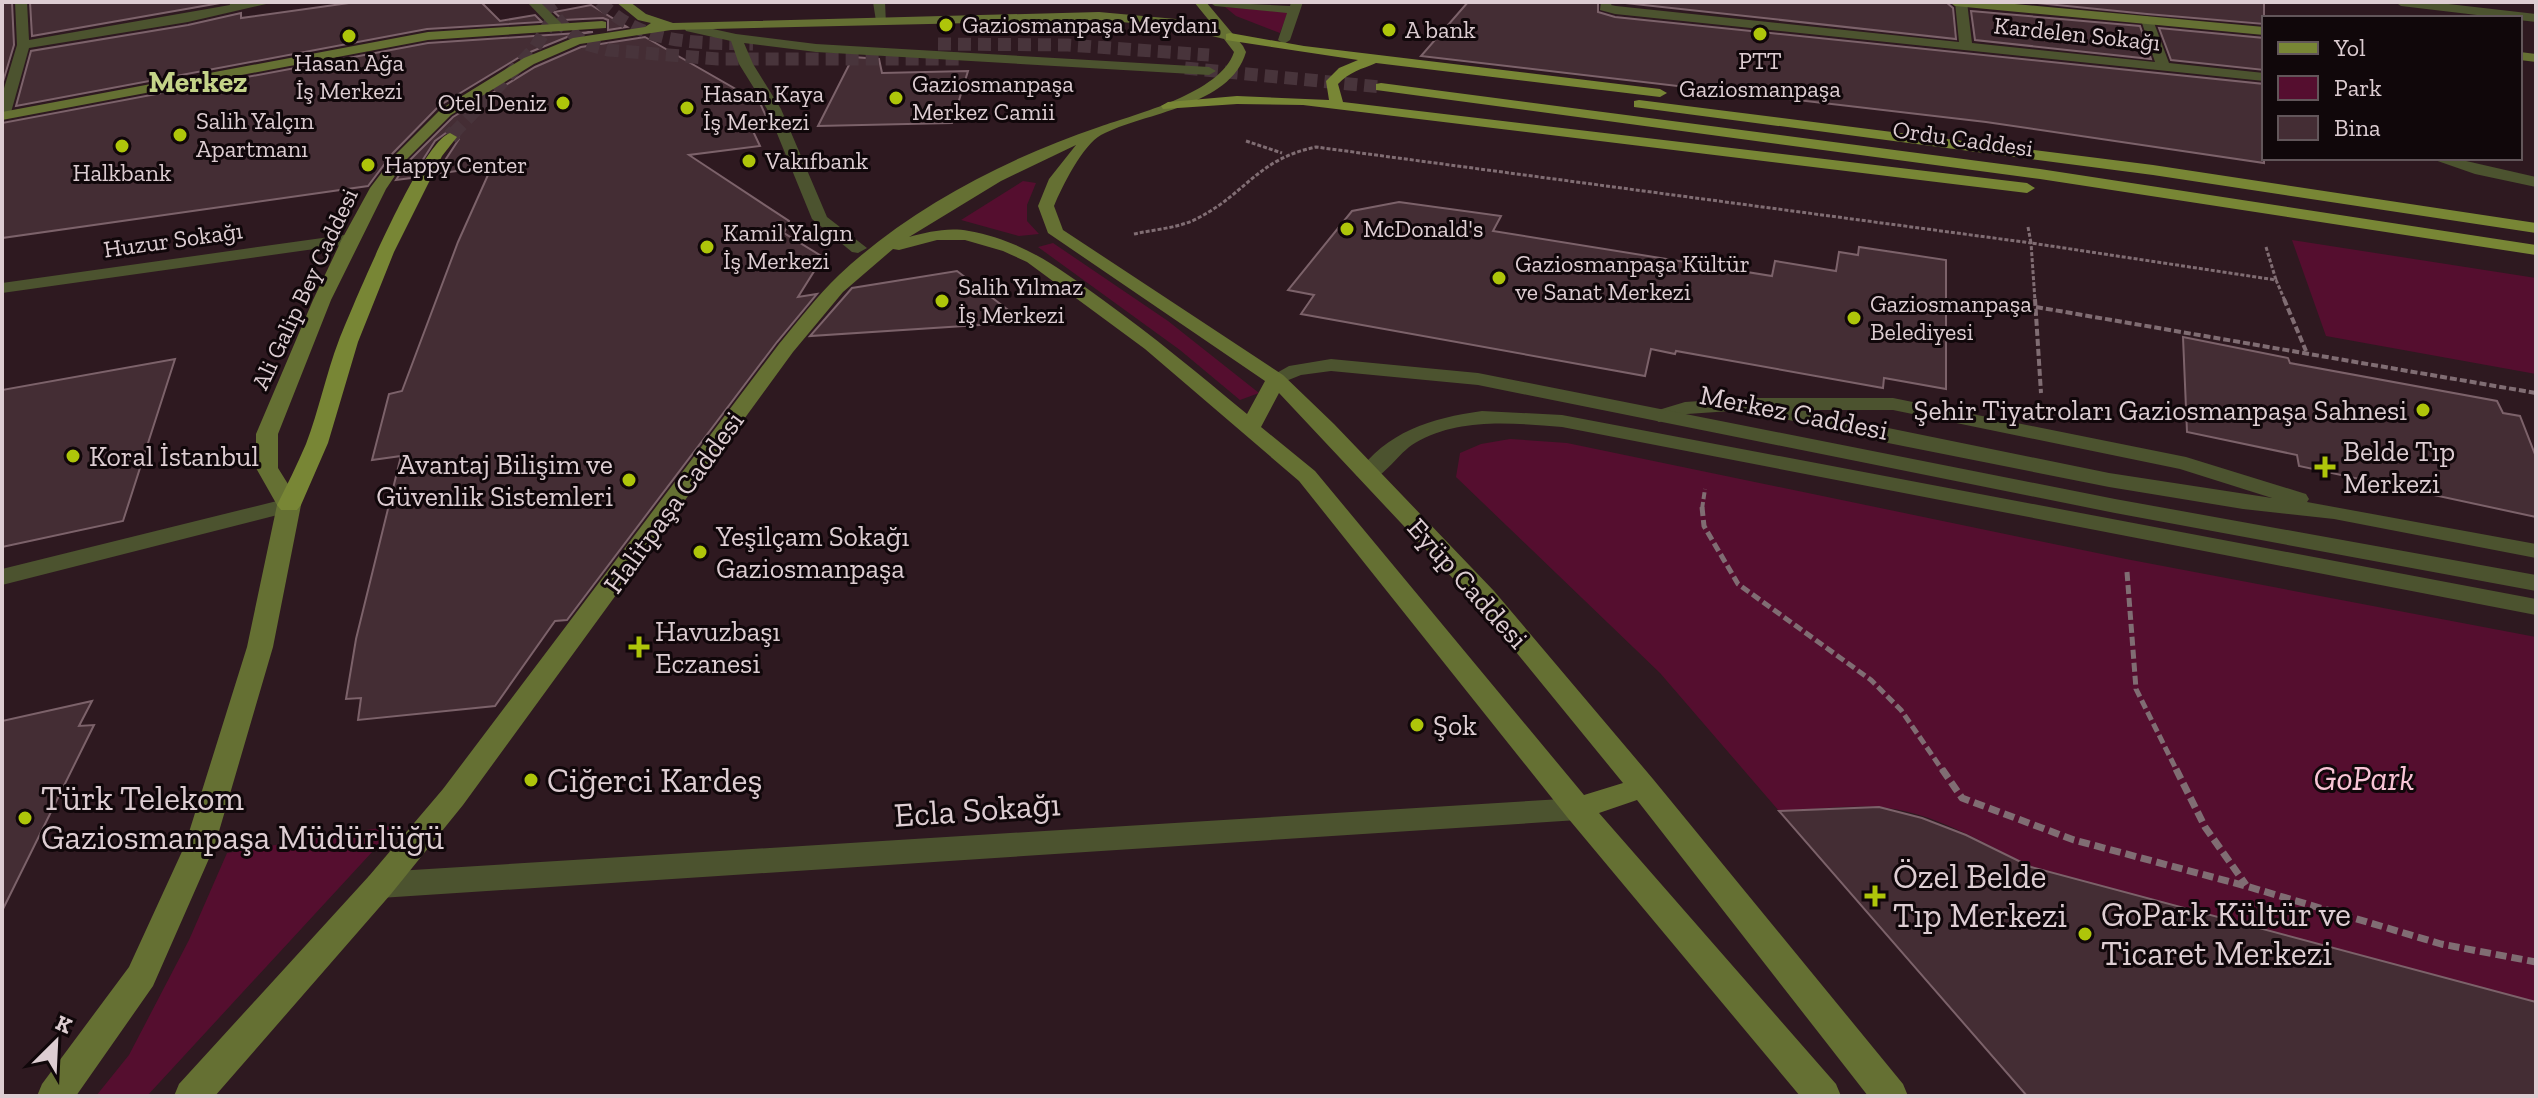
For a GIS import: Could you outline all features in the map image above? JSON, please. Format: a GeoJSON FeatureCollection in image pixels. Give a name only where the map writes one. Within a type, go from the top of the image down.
{"type":"FeatureCollection","features":[{"type":"Feature","properties":{"kind":"main road"},"geometry":{"type":"LineString","coordinates":[[622,2],[642,17],[690,28]]}},
{"type":"Feature","properties":{"kind":"main road"},"geometry":{"type":"LineString","coordinates":[[1200,2],[1215,25],[1230,37]]}},
{"type":"Feature","properties":{"kind":"main road"},"geometry":{"type":"LineString","coordinates":[[1955,2],[2262,31]]}},
{"type":"Feature","properties":{"kind":"main road"},"geometry":{"type":"LineString","coordinates":[[2,116],[375,45],[479,31],[557,26],[690,28],[1119,16],[1176,23],[1386,74]]}},
{"type":"Feature","properties":{"kind":"main road","name":"Ali Galip Bey Caddesi"},"geometry":{"type":"LineString","coordinates":[[289,505],[267,468],[267,434],[322,300],[351,239],[378,188],[400,158],[446,112],[529,61],[559,47],[597,36],[666,28]]}},
{"type":"Feature","properties":{"kind":"main road","name":"Halitpaşa Caddesi"},"geometry":{"type":"LineString","coordinates":[[192,1096],[380,885],[453,797],[786,348],[868,250],[1015,166],[1218,83],[1235,69],[1241,58],[1230,37]]}},
{"type":"Feature","properties":{"kind":"main road"},"geometry":{"type":"LineString","coordinates":[[1337,104],[1331,84],[1342,71],[1361,63],[1386,74]]}},
{"type":"Feature","properties":{"kind":"main road","name":"Ordu Caddesi"},"geometry":{"type":"LineString","coordinates":[[1386,74],[2267,187],[2536,228]]}},
{"type":"Feature","properties":{"kind":"main road","name":"Ordu Caddesi"},"geometry":{"type":"LineString","coordinates":[[1386,74],[2252,204],[2536,250]]}},
{"type":"Feature","properties":{"kind":"main road"},"geometry":{"type":"LineString","coordinates":[[1168,106],[1274,98],[2022,188],[2252,204]]}},
{"type":"Feature","properties":{"kind":"main road","name":"Eyüp Caddesi"},"geometry":{"type":"LineString","coordinates":[[1097,132],[1057,179],[1046,206],[1056,233],[1199,331],[1276,379],[1485,597],[1643,787],[1890,1096]]}},
{"type":"Feature","properties":{"kind":"main road"},"geometry":{"type":"LineString","coordinates":[[55,1096],[141,976],[200,845],[260,647],[289,505],[313,454],[348,342],[385,252],[435,155],[450,137]]}},
{"type":"Feature","properties":{"kind":"main road","name":"Eyüp Caddesi"},"geometry":{"type":"LineString","coordinates":[[868,250],[936,235],[966,235],[1021,253],[1114,317],[1307,476],[1578,809],[1823,1096]]}},
{"type":"Feature","properties":{"kind":"main road"},"geometry":{"type":"LineString","coordinates":[[1250,428],[1276,379]]}},
{"type":"Feature","properties":{"kind":"main road"},"geometry":{"type":"LineString","coordinates":[[1578,809],[1643,787]]}},
{"type":"Feature","properties":{"kind":"street"},"geometry":{"type":"LineString","coordinates":[[2,116],[23,45],[21,2]]}},
{"type":"Feature","properties":{"kind":"street"},"geometry":{"type":"LineString","coordinates":[[23,45],[188,18],[236,4],[269,2]]}},
{"type":"Feature","properties":{"kind":"street"},"geometry":{"type":"LineString","coordinates":[[533,2],[557,26]]}},
{"type":"Feature","properties":{"kind":"street"},"geometry":{"type":"LineString","coordinates":[[879,2],[882,21]]}},
{"type":"Feature","properties":{"kind":"street"},"geometry":{"type":"LineString","coordinates":[[1215,2],[1296,6],[1284,40]]}},
{"type":"Feature","properties":{"kind":"street","name":"Kardelen Sokağı"},"geometry":{"type":"LineString","coordinates":[[1607,2],[1604,7],[1615,10],[1776,19],[1966,45],[2262,77]]}},
{"type":"Feature","properties":{"kind":"street"},"geometry":{"type":"LineString","coordinates":[[1961,2],[1966,45]]}},
{"type":"Feature","properties":{"kind":"street"},"geometry":{"type":"LineString","coordinates":[[2401,2],[2442,4],[2536,18]]}},
{"type":"Feature","properties":{"kind":"street"},"geometry":{"type":"LineString","coordinates":[[2147,20],[2163,66]]}},
{"type":"Feature","properties":{"kind":"street"},"geometry":{"type":"LineString","coordinates":[[690,28],[736,38],[816,48],[1209,71]]}},
{"type":"Feature","properties":{"kind":"street"},"geometry":{"type":"LineString","coordinates":[[736,38],[746,64],[781,124],[820,219],[868,250]]}},
{"type":"Feature","properties":{"kind":"street"},"geometry":{"type":"LineString","coordinates":[[2444,160],[2536,182]]}},
{"type":"Feature","properties":{"kind":"street","name":"Huzur Sokağı"},"geometry":{"type":"LineString","coordinates":[[2,288],[351,239]]}},
{"type":"Feature","properties":{"kind":"street","name":"Merkez Caddesi"},"geometry":{"type":"LineString","coordinates":[[1276,379],[1296,370],[1331,365],[1478,379],[2246,540],[2346,570],[2536,607]]}},
{"type":"Feature","properties":{"kind":"street"},"geometry":{"type":"LineString","coordinates":[[1746,404],[1888,437],[2109,480],[2243,502],[2334,512],[2536,551]]}},
{"type":"Feature","properties":{"kind":"street"},"geometry":{"type":"LineString","coordinates":[[1659,416],[1685,408],[1746,404],[1893,404],[2186,464],[2266,487],[2334,512]]}},
{"type":"Feature","properties":{"kind":"street","name":"Merkez Caddesi"},"geometry":{"type":"LineString","coordinates":[[1367,475],[1380,456],[1425,428],[1472,417],[1514,416],[1578,424],[2246,540],[2337,546],[2536,583]]}},
{"type":"Feature","properties":{"kind":"street"},"geometry":{"type":"LineString","coordinates":[[2,577],[289,505]]}},
{"type":"Feature","properties":{"kind":"street"},"geometry":{"type":"LineString","coordinates":[[2337,546],[2346,570]]}},
{"type":"Feature","properties":{"kind":"street","name":"Ecla Sokağı"},"geometry":{"type":"LineString","coordinates":[[380,885],[1578,809]]}},
{"type":"Feature","properties":{"kind":"path"},"geometry":{"type":"LineString","coordinates":[[1254,144],[1284,154]]}},
{"type":"Feature","properties":{"kind":"path"},"geometry":{"type":"LineString","coordinates":[[1079,247],[1200,218],[1270,160],[1316,147],[2031,243],[2276,280],[2306,352]]}},
{"type":"Feature","properties":{"kind":"path"},"geometry":{"type":"LineString","coordinates":[[2031,243],[2041,391]]}},
{"type":"Feature","properties":{"kind":"path"},"geometry":{"type":"LineString","coordinates":[[2036,307],[2536,393]]}},
{"type":"Feature","properties":{"kind":"path"},"geometry":{"type":"LineString","coordinates":[[1705,488],[1702,504],[1704,526],[1738,584],[1871,680],[1901,710],[1962,798],[2074,840],[2246,886],[2441,944],[2536,962]]}},
{"type":"Feature","properties":{"kind":"path"},"geometry":{"type":"LineString","coordinates":[[2126,559],[2136,689],[2205,827],[2246,886]]}},
{"type":"Feature","properties":{"kind":"green space"},"geometry":{"type":"Polygon","coordinates":[[[1225,7],[1288,12],[1280,33],[1236,16],[1225,7]]]}},
{"type":"Feature","properties":{"kind":"green space"},"geometry":{"type":"Polygon","coordinates":[[[1023,181],[1036,183],[1027,205],[1027,221],[1039,234],[1019,236],[961,220],[1023,181]]]}},
{"type":"Feature","properties":{"kind":"green space"},"geometry":{"type":"Polygon","coordinates":[[[2292,240],[2536,278],[2536,374],[2326,336],[2292,240]]]}},
{"type":"Feature","properties":{"kind":"green space"},"geometry":{"type":"Polygon","coordinates":[[[1053,243],[1168,321],[1259,393],[1240,400],[1180,350],[1038,247],[1053,243]]]}},
{"type":"Feature","properties":{"kind":"green space","name":"GoPark"},"geometry":{"type":"Polygon","coordinates":[[[1510,439],[1567,443],[2126,559],[2536,637],[2536,1002],[2031,867],[1917,814],[1877,807],[1779,811],[1660,673],[1456,477],[1460,453],[1481,444],[1510,439]]]}},
{"type":"Feature","properties":{"kind":"green space"},"geometry":{"type":"Polygon","coordinates":[[[397,825],[147,1096],[96,1096],[129,1055],[189,940],[227,853],[397,825]]]}},
{"type":"Feature","properties":{"kind":"building"},"geometry":{"type":"Polygon","coordinates":[[[2,2],[12,2],[14,45],[2,85],[2,2]]]}},
{"type":"Feature","properties":{"kind":"building"},"geometry":{"type":"Polygon","coordinates":[[[30,2],[226,2],[32,36],[30,2]]]}},
{"type":"Feature","properties":{"kind":"building"},"geometry":{"type":"Polygon","coordinates":[[[356,2],[481,2],[500,21],[535,15],[542,22],[427,29],[16,106],[31,51],[241,13],[241,18],[356,2]]]}},
{"type":"Feature","properties":{"kind":"building"},"geometry":{"type":"Polygon","coordinates":[[[1468,2],[1598,2],[1598,12],[1615,17],[2262,84],[2264,163],[1986,122],[1421,56],[1468,2]]]}},
{"type":"Feature","properties":{"kind":"building"},"geometry":{"type":"Polygon","coordinates":[[[1616,2],[1946,2],[1953,8],[1956,39],[1616,2]]]}},
{"type":"Feature","properties":{"kind":"building"},"geometry":{"type":"Polygon","coordinates":[[[2026,2],[2264,2],[2262,24],[2026,2]]]}},
{"type":"Feature","properties":{"kind":"building"},"geometry":{"type":"Polygon","coordinates":[[[591,5],[627,27],[608,30],[608,20],[603,18],[563,20],[554,12],[591,5]]]}},
{"type":"Feature","properties":{"kind":"building"},"geometry":{"type":"Polygon","coordinates":[[[1971,11],[2140,26],[2151,59],[1975,40],[1971,11]]]}},
{"type":"Feature","properties":{"kind":"building"},"geometry":{"type":"Polygon","coordinates":[[[2159,28],[2262,38],[2262,70],[2171,60],[2159,28]]]}},
{"type":"Feature","properties":{"kind":"building"},"geometry":{"type":"Polygon","coordinates":[[[593,32],[572,35],[523,55],[439,106],[393,153],[368,186],[2,238],[2,123],[428,43],[593,32]]]}},
{"type":"Feature","properties":{"kind":"building"},"geometry":{"type":"Polygon","coordinates":[[[645,37],[760,103],[771,127],[751,127],[760,146],[689,155],[789,221],[784,233],[823,257],[798,297],[817,294],[777,342],[567,620],[555,621],[495,706],[358,720],[361,698],[346,699],[356,639],[401,456],[372,460],[389,394],[402,391],[458,242],[492,166],[436,174],[459,139],[458,134],[450,130],[435,141],[411,178],[396,180],[407,163],[453,117],[535,67],[581,47],[645,37]]]}},
{"type":"Feature","properties":{"kind":"building","name":"Gaziosmanpaşa Merkez Camii"},"geometry":{"type":"Polygon","coordinates":[[[853,57],[879,59],[882,73],[968,71],[952,123],[818,126],[853,57]]]}},
{"type":"Feature","properties":{"kind":"building","name":"Gaziosmanpaşa Kültür ve Sanat Merkezi"},"geometry":{"type":"Polygon","coordinates":[[[1399,202],[1501,216],[1493,231],[1772,276],[1775,261],[1836,271],[1839,252],[1858,255],[1859,247],[1946,260],[1946,389],[1884,378],[1883,388],[1651,349],[1645,376],[1301,314],[1314,295],[1288,290],[1352,211],[1399,202]]]}},
{"type":"Feature","properties":{"kind":"building","name":"Salih Yılmaz İş Merkezi"},"geometry":{"type":"Polygon","coordinates":[[[957,271],[1024,322],[810,336],[852,288],[957,271]]]}},
{"type":"Feature","properties":{"kind":"building"},"geometry":{"type":"Polygon","coordinates":[[[2183,337],[2288,358],[2290,363],[2497,401],[2503,413],[2520,416],[2536,457],[2536,517],[2299,466],[2297,455],[2187,432],[2183,337]]]}},
{"type":"Feature","properties":{"kind":"building","name":"Koral İstanbul"},"geometry":{"type":"Polygon","coordinates":[[[175,359],[123,521],[2,547],[2,390],[175,359]]]}},
{"type":"Feature","properties":{"kind":"building","name":"Türk Telekom Gaziosmanpaşa Müdürlüğü"},"geometry":{"type":"Polygon","coordinates":[[[92,701],[79,726],[94,725],[2,911],[2,721],[92,701]]]}},
{"type":"Feature","properties":{"kind":"building","name":"GoPark Kültür ve Ticaret Merkezi"},"geometry":{"type":"Polygon","coordinates":[[[1879,807],[1922,818],[1966,835],[2031,867],[2536,1002],[2536,1096],[2027,1096],[1779,811],[1879,807]]]}},
{"type":"Feature","properties":{"kind":"tunnel"},"geometry":{"type":"LineString","coordinates":[[545,2],[563,26],[586,44],[608,50],[718,59],[960,59]]}},
{"type":"Feature","properties":{"kind":"tunnel"},"geometry":{"type":"LineString","coordinates":[[600,2],[616,16],[652,34],[691,42],[753,44]]}},
{"type":"Feature","properties":{"kind":"tunnel"},"geometry":{"type":"LineString","coordinates":[[453,134],[534,49],[554,16]]}},
{"type":"Feature","properties":{"kind":"tunnel"},"geometry":{"type":"LineString","coordinates":[[938,44],[1068,45],[1209,55]]}},
{"type":"Feature","properties":{"kind":"tunnel"},"geometry":{"type":"LineString","coordinates":[[1185,68],[1381,87]]}},
{"type":"Feature","properties":{"kind":"tunnel"},"geometry":{"type":"LineString","coordinates":[[450,137],[453,134]]}},
{"type":"Feature","properties":{"kind":"place","name":"Gaziosmanpaşa Meydanı"},"geometry":{"type":"Point","coordinates":[946,25]}},
{"type":"Feature","properties":{"kind":"place","name":"A bank"},"geometry":{"type":"Point","coordinates":[1389,30]}},
{"type":"Feature","properties":{"kind":"place","name":"PTT Gaziosmanpaşa"},"geometry":{"type":"Point","coordinates":[1760,34]}},
{"type":"Feature","properties":{"kind":"place","name":"Hasan Ağa İş Merkezi"},"geometry":{"type":"Point","coordinates":[349,36]}},
{"type":"Feature","properties":{"kind":"place","name":"Gaziosmanpaşa Merkez Camii"},"geometry":{"type":"Point","coordinates":[896,98]}},
{"type":"Feature","properties":{"kind":"place","name":"Otel Deniz"},"geometry":{"type":"Point","coordinates":[563,103]}},
{"type":"Feature","properties":{"kind":"place","name":"Hasan Kaya İş Merkezi"},"geometry":{"type":"Point","coordinates":[687,108]}},
{"type":"Feature","properties":{"kind":"place","name":"Salih Yalçın Apartmanı"},"geometry":{"type":"Point","coordinates":[180,135]}},
{"type":"Feature","properties":{"kind":"place","name":"Halkbank"},"geometry":{"type":"Point","coordinates":[122,146]}},
{"type":"Feature","properties":{"kind":"place","name":"Vakıfbank"},"geometry":{"type":"Point","coordinates":[749,161]}},
{"type":"Feature","properties":{"kind":"place","name":"Happy Center"},"geometry":{"type":"Point","coordinates":[368,165]}},
{"type":"Feature","properties":{"kind":"place","name":"McDonald's"},"geometry":{"type":"Point","coordinates":[1347,229]}},
{"type":"Feature","properties":{"kind":"place","name":"Kamil Yalgın İş Merkezi"},"geometry":{"type":"Point","coordinates":[707,247]}},
{"type":"Feature","properties":{"kind":"place","name":"Gaziosmanpaşa Kültür ve Sanat Merkezi"},"geometry":{"type":"Point","coordinates":[1499,278]}},
{"type":"Feature","properties":{"kind":"place","name":"Salih Yılmaz İş Merkezi"},"geometry":{"type":"Point","coordinates":[942,301]}},
{"type":"Feature","properties":{"kind":"place","name":"Gaziosmanpaşa Belediyesi"},"geometry":{"type":"Point","coordinates":[1854,318]}},
{"type":"Feature","properties":{"kind":"place","name":"Şehir Tiyatroları Gaziosmanpaşa Sahnesi"},"geometry":{"type":"Point","coordinates":[2423,410]}},
{"type":"Feature","properties":{"kind":"place","name":"Koral İstanbul"},"geometry":{"type":"Point","coordinates":[73,456]}},
{"type":"Feature","properties":{"kind":"place","name":"Belde Tıp Merkezi"},"geometry":{"type":"Point","coordinates":[2325,467]}},
{"type":"Feature","properties":{"kind":"place","name":"Avantaj Bilişim ve Güvenlik Sistemleri"},"geometry":{"type":"Point","coordinates":[629,480]}},
{"type":"Feature","properties":{"kind":"place","name":"Yeşilçam Sokağı Gaziosmanpaşa"},"geometry":{"type":"Point","coordinates":[700,552]}},
{"type":"Feature","properties":{"kind":"place","name":"Havuzbaşı Eczanesi"},"geometry":{"type":"Point","coordinates":[639,647]}},
{"type":"Feature","properties":{"kind":"place","name":"Şok"},"geometry":{"type":"Point","coordinates":[1417,725]}},
{"type":"Feature","properties":{"kind":"place","name":"Ciğerci Kardeş"},"geometry":{"type":"Point","coordinates":[531,780]}},
{"type":"Feature","properties":{"kind":"place","name":"Türk Telekom Gaziosmanpaşa Müdürlüğü"},"geometry":{"type":"Point","coordinates":[25,818]}},
{"type":"Feature","properties":{"kind":"place","name":"Özel Belde Tıp Merkezi"},"geometry":{"type":"Point","coordinates":[1875,896]}},
{"type":"Feature","properties":{"kind":"place","name":"GoPark Kültür ve Ticaret Merkezi"},"geometry":{"type":"Point","coordinates":[2085,934]}},
{"type":"Feature","properties":{"kind":"district","name":"Merkez"},"geometry":{"type":"Point","coordinates":[198,82]}}]}
